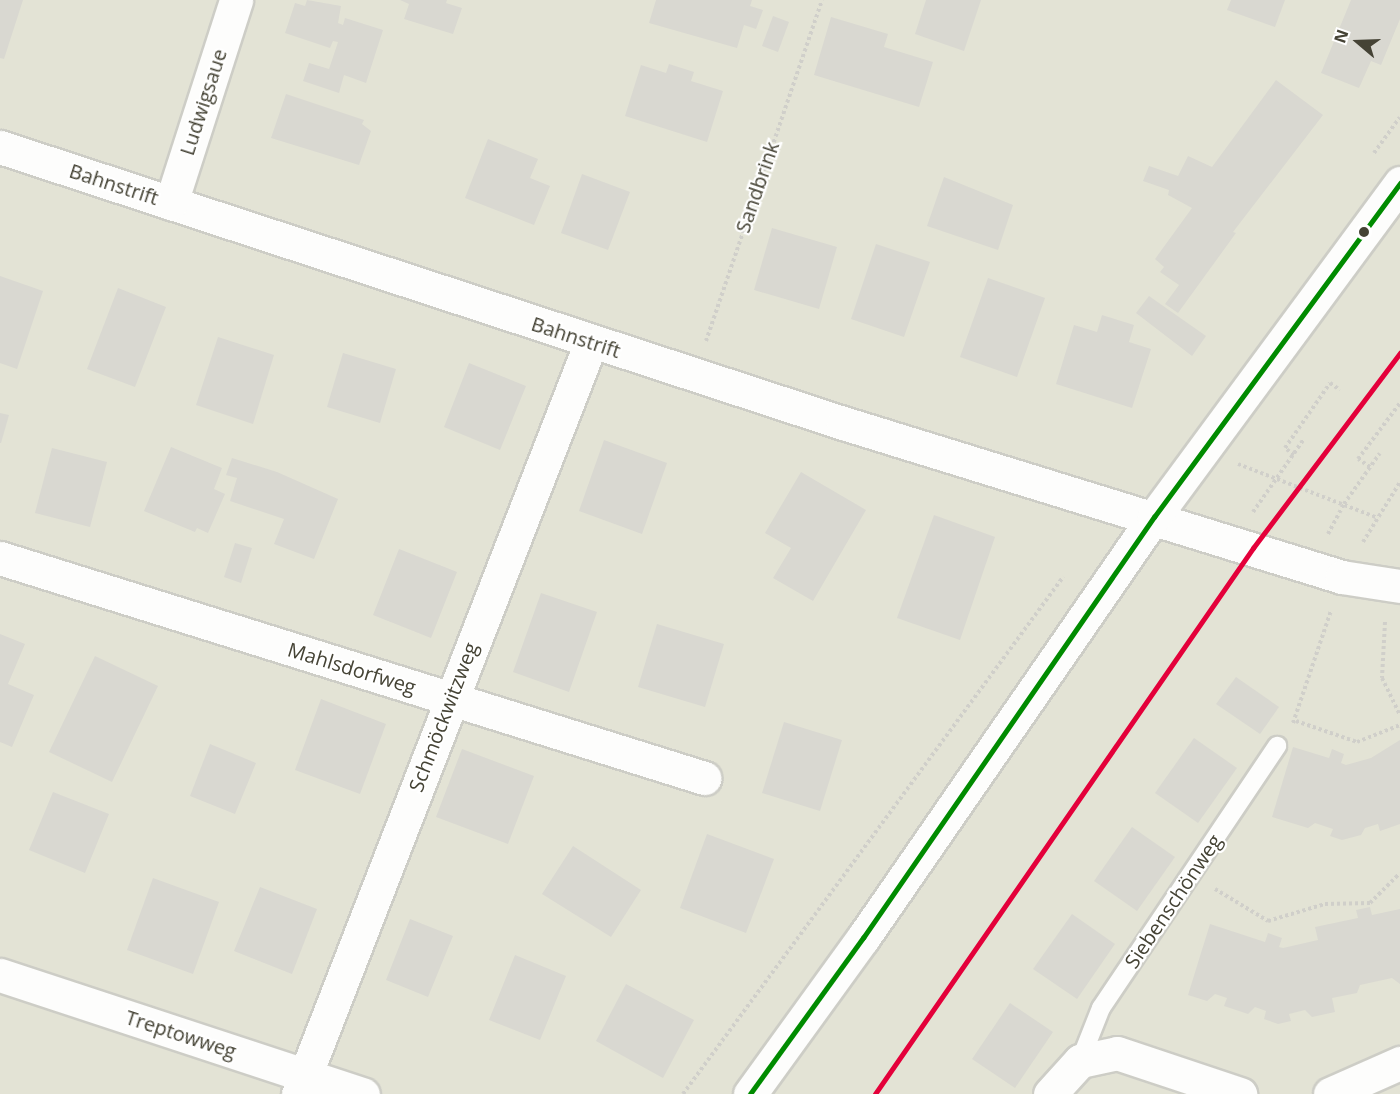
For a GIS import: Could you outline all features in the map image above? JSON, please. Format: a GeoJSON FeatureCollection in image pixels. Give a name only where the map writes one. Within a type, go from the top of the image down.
{"type":"FeatureCollection","features":[{"type":"Feature","properties":{"kind":"street","name":"Ludwigsaue"},"geometry":{"type":"LineString","coordinates":[[171,203],[236,0]]}},
{"type":"Feature","properties":{"kind":"street","name":"Bahnstrift"},"geometry":{"type":"LineString","coordinates":[[0,147],[694,376],[1342,577],[1393,586]]}},
{"type":"Feature","properties":{"kind":"street"},"geometry":{"type":"LineString","coordinates":[[750,1094],[863,938],[1154,517],[1400,183]]}},
{"type":"Feature","properties":{"kind":"street","name":"Schmöckwitzweg"},"geometry":{"type":"LineString","coordinates":[[302,1084],[449,699],[591,342]]}},
{"type":"Feature","properties":{"kind":"street","name":"Mahlsdorfweg"},"geometry":{"type":"LineString","coordinates":[[0,558],[704,778]]}},
{"type":"Feature","properties":{"kind":"street","name":"Treptowweg"},"geometry":{"type":"LineString","coordinates":[[0,975],[302,1084],[363,1094]]}},
{"type":"Feature","properties":{"kind":"street"},"geometry":{"type":"LineString","coordinates":[[1080,1061],[1117,1053],[1240,1094]]}},
{"type":"Feature","properties":{"kind":"street","name":"Siebenschönweg"},"geometry":{"type":"LineString","coordinates":[[1050,1094],[1080,1061]]}},
{"type":"Feature","properties":{"kind":"street"},"geometry":{"type":"LineString","coordinates":[[1346,1091],[1400,1063]]}},
{"type":"Feature","properties":{"kind":"lane","name":"Siebenschönweg"},"geometry":{"type":"LineString","coordinates":[[1080,1061],[1101,1008],[1277,746]]}},
{"type":"Feature","properties":{"kind":"path","name":"Sandbrink"},"geometry":{"type":"LineString","coordinates":[[694,376],[822,0]]}},
{"type":"Feature","properties":{"kind":"path"},"geometry":{"type":"LineString","coordinates":[[1373,155],[1400,117]]}},
{"type":"Feature","properties":{"kind":"path"},"geometry":{"type":"LineString","coordinates":[[1294,455],[1285,448],[1330,383],[1340,390]]}},
{"type":"Feature","properties":{"kind":"path"},"geometry":{"type":"LineString","coordinates":[[1370,467],[1358,459],[1400,403]]}},
{"type":"Feature","properties":{"kind":"path"},"geometry":{"type":"LineString","coordinates":[[1233,542],[1304,439]]}},
{"type":"Feature","properties":{"kind":"path"},"geometry":{"type":"LineString","coordinates":[[1311,567],[1344,504],[1380,453]]}},
{"type":"Feature","properties":{"kind":"path"},"geometry":{"type":"LineString","coordinates":[[1238,464],[1378,518]]}},
{"type":"Feature","properties":{"kind":"path"},"geometry":{"type":"LineString","coordinates":[[1277,746],[1295,721],[1342,577],[1400,482]]}},
{"type":"Feature","properties":{"kind":"path"},"geometry":{"type":"LineString","coordinates":[[683,1094],[1066,573]]}},
{"type":"Feature","properties":{"kind":"path"},"geometry":{"type":"LineString","coordinates":[[1393,586],[1383,678],[1400,715]]}},
{"type":"Feature","properties":{"kind":"path"},"geometry":{"type":"LineString","coordinates":[[1295,721],[1357,742],[1400,725]]}},
{"type":"Feature","properties":{"kind":"path"},"geometry":{"type":"LineString","coordinates":[[1191,875],[1268,921],[1325,904],[1370,903],[1400,873]]}},
{"type":"Feature","properties":{"kind":"shaded area"},"geometry":{"type":"Polygon","coordinates":[[[0,0],[1400,0],[1400,1094],[0,1094],[0,0]]]}},
{"type":"Feature","properties":{"kind":"building"},"geometry":{"type":"Polygon","coordinates":[[[0,0],[23,0],[4,59],[0,58],[0,0]]]}},
{"type":"Feature","properties":{"kind":"building"},"geometry":{"type":"Polygon","coordinates":[[[307,0],[341,6],[338,23],[343,25],[345,18],[383,30],[366,83],[344,75],[339,93],[303,81],[309,63],[329,69],[338,42],[333,41],[330,48],[285,33],[295,3],[305,6],[307,0]]]}},
{"type":"Feature","properties":{"kind":"building"},"geometry":{"type":"Polygon","coordinates":[[[400,0],[447,0],[446,3],[462,8],[453,34],[404,19],[409,4],[400,0]]]}},
{"type":"Feature","properties":{"kind":"building"},"geometry":{"type":"Polygon","coordinates":[[[656,0],[752,0],[750,6],[763,10],[756,29],[744,25],[737,48],[649,23],[656,0]]]}},
{"type":"Feature","properties":{"kind":"building"},"geometry":{"type":"Polygon","coordinates":[[[926,0],[981,0],[964,51],[915,34],[926,0]]]}},
{"type":"Feature","properties":{"kind":"building"},"geometry":{"type":"Polygon","coordinates":[[[1231,0],[1285,0],[1275,27],[1227,10],[1231,0]]]}},
{"type":"Feature","properties":{"kind":"building"},"geometry":{"type":"Polygon","coordinates":[[[1351,0],[1400,0],[1400,19],[1381,65],[1371,61],[1359,88],[1321,73],[1351,0]]]}},
{"type":"Feature","properties":{"kind":"building"},"geometry":{"type":"Polygon","coordinates":[[[773,16],[789,22],[778,52],[762,46],[773,16]]]}},
{"type":"Feature","properties":{"kind":"building"},"geometry":{"type":"Polygon","coordinates":[[[831,17],[888,34],[884,47],[933,62],[919,107],[814,75],[831,17]]]}},
{"type":"Feature","properties":{"kind":"building"},"geometry":{"type":"Polygon","coordinates":[[[669,64],[694,72],[691,81],[723,91],[707,142],[625,116],[641,65],[666,73],[669,64]]]}},
{"type":"Feature","properties":{"kind":"building"},"geometry":{"type":"Polygon","coordinates":[[[1276,80],[1323,115],[1233,232],[1236,233],[1178,313],[1165,304],[1179,285],[1160,272],[1164,267],[1155,259],[1192,208],[1168,195],[1169,190],[1143,181],[1149,166],[1178,176],[1188,156],[1212,167],[1276,80]]]}},
{"type":"Feature","properties":{"kind":"building"},"geometry":{"type":"Polygon","coordinates":[[[286,94],[364,120],[362,124],[371,131],[359,165],[271,138],[286,94]]]}},
{"type":"Feature","properties":{"kind":"building"},"geometry":{"type":"Polygon","coordinates":[[[488,139],[538,159],[530,178],[550,186],[534,225],[465,198],[488,139]]]}},
{"type":"Feature","properties":{"kind":"building"},"geometry":{"type":"Polygon","coordinates":[[[582,174],[630,192],[608,250],[561,233],[582,174]]]}},
{"type":"Feature","properties":{"kind":"building"},"geometry":{"type":"Polygon","coordinates":[[[944,177],[1013,205],[998,250],[927,226],[944,177]]]}},
{"type":"Feature","properties":{"kind":"building"},"geometry":{"type":"Polygon","coordinates":[[[772,228],[837,247],[819,309],[754,290],[772,228]]]}},
{"type":"Feature","properties":{"kind":"building"},"geometry":{"type":"Polygon","coordinates":[[[876,244],[930,262],[904,337],[851,319],[876,244]]]}},
{"type":"Feature","properties":{"kind":"building"},"geometry":{"type":"Polygon","coordinates":[[[0,276],[43,291],[17,369],[0,363],[0,276]]]}},
{"type":"Feature","properties":{"kind":"building"},"geometry":{"type":"Polygon","coordinates":[[[988,278],[1045,298],[1017,377],[960,357],[988,278]]]}},
{"type":"Feature","properties":{"kind":"building"},"geometry":{"type":"Polygon","coordinates":[[[118,288],[166,307],[135,387],[87,369],[118,288]]]}},
{"type":"Feature","properties":{"kind":"building"},"geometry":{"type":"Polygon","coordinates":[[[1149,296],[1206,336],[1192,356],[1136,313],[1149,296]]]}},
{"type":"Feature","properties":{"kind":"building"},"geometry":{"type":"Polygon","coordinates":[[[1102,315],[1134,325],[1129,342],[1151,349],[1132,408],[1056,384],[1074,325],[1097,332],[1102,315]]]}},
{"type":"Feature","properties":{"kind":"building"},"geometry":{"type":"Polygon","coordinates":[[[218,337],[274,355],[253,424],[196,405],[218,337]]]}},
{"type":"Feature","properties":{"kind":"building"},"geometry":{"type":"Polygon","coordinates":[[[343,353],[396,369],[380,423],[327,407],[343,353]]]}},
{"type":"Feature","properties":{"kind":"building"},"geometry":{"type":"Polygon","coordinates":[[[469,363],[526,386],[500,450],[444,427],[469,363]]]}},
{"type":"Feature","properties":{"kind":"building"},"geometry":{"type":"Polygon","coordinates":[[[0,413],[9,415],[1,443],[0,443],[0,413]]]}},
{"type":"Feature","properties":{"kind":"building"},"geometry":{"type":"Polygon","coordinates":[[[604,440],[667,463],[642,534],[579,511],[604,440]]]}},
{"type":"Feature","properties":{"kind":"building"},"geometry":{"type":"Polygon","coordinates":[[[171,447],[222,468],[214,489],[225,494],[208,533],[197,528],[195,532],[144,511],[171,447]]]}},
{"type":"Feature","properties":{"kind":"building"},"geometry":{"type":"Polygon","coordinates":[[[52,448],[107,462],[90,527],[35,513],[52,448]]]}},
{"type":"Feature","properties":{"kind":"building"},"geometry":{"type":"Polygon","coordinates":[[[232,458],[277,472],[338,499],[314,559],[274,544],[284,519],[230,501],[237,478],[226,475],[232,458]]]}},
{"type":"Feature","properties":{"kind":"building"},"geometry":{"type":"Polygon","coordinates":[[[801,472],[866,510],[813,601],[773,578],[791,548],[765,533],[801,472]]]}},
{"type":"Feature","properties":{"kind":"building"},"geometry":{"type":"Polygon","coordinates":[[[934,515],[995,537],[960,640],[897,618],[934,515]]]}},
{"type":"Feature","properties":{"kind":"building"},"geometry":{"type":"Polygon","coordinates":[[[235,543],[252,548],[241,583],[224,577],[235,543]]]}},
{"type":"Feature","properties":{"kind":"building"},"geometry":{"type":"Polygon","coordinates":[[[399,549],[457,572],[431,638],[373,615],[399,549]]]}},
{"type":"Feature","properties":{"kind":"building"},"geometry":{"type":"Polygon","coordinates":[[[541,593],[597,612],[569,692],[513,672],[541,593]]]}},
{"type":"Feature","properties":{"kind":"building"},"geometry":{"type":"Polygon","coordinates":[[[657,624],[724,644],[705,707],[638,687],[657,624]]]}},
{"type":"Feature","properties":{"kind":"building"},"geometry":{"type":"Polygon","coordinates":[[[0,634],[25,644],[8,684],[34,695],[12,747],[0,742],[0,634]]]}},
{"type":"Feature","properties":{"kind":"building"},"geometry":{"type":"Polygon","coordinates":[[[95,656],[158,686],[112,782],[49,752],[95,656]]]}},
{"type":"Feature","properties":{"kind":"building"},"geometry":{"type":"Polygon","coordinates":[[[1236,677],[1279,707],[1260,734],[1216,704],[1236,677]]]}},
{"type":"Feature","properties":{"kind":"building"},"geometry":{"type":"Polygon","coordinates":[[[321,699],[386,724],[360,794],[295,770],[321,699]]]}},
{"type":"Feature","properties":{"kind":"building"},"geometry":{"type":"Polygon","coordinates":[[[784,722],[842,740],[820,811],[762,793],[784,722]]]}},
{"type":"Feature","properties":{"kind":"building"},"geometry":{"type":"Polygon","coordinates":[[[1194,738],[1237,768],[1198,823],[1155,793],[1194,738]]]}},
{"type":"Feature","properties":{"kind":"building"},"geometry":{"type":"Polygon","coordinates":[[[1400,740],[1400,824],[1380,831],[1378,824],[1365,828],[1361,835],[1342,840],[1330,836],[1333,829],[1315,823],[1308,828],[1272,817],[1293,747],[1329,758],[1332,749],[1344,754],[1341,763],[1346,765],[1371,758],[1400,740]]]}},
{"type":"Feature","properties":{"kind":"building"},"geometry":{"type":"Polygon","coordinates":[[[210,744],[256,763],[235,814],[190,796],[210,744]]]}},
{"type":"Feature","properties":{"kind":"building"},"geometry":{"type":"Polygon","coordinates":[[[462,749],[534,776],[508,844],[436,817],[462,749]]]}},
{"type":"Feature","properties":{"kind":"building"},"geometry":{"type":"Polygon","coordinates":[[[53,792],[109,814],[85,873],[29,850],[53,792]]]}},
{"type":"Feature","properties":{"kind":"building"},"geometry":{"type":"Polygon","coordinates":[[[1132,827],[1175,857],[1137,911],[1094,881],[1132,827]]]}},
{"type":"Feature","properties":{"kind":"building"},"geometry":{"type":"Polygon","coordinates":[[[707,834],[774,859],[746,933],[680,908],[707,834]]]}},
{"type":"Feature","properties":{"kind":"building"},"geometry":{"type":"Polygon","coordinates":[[[573,846],[641,890],[611,937],[542,894],[573,846]]]}},
{"type":"Feature","properties":{"kind":"building"},"geometry":{"type":"Polygon","coordinates":[[[153,878],[219,902],[193,974],[127,950],[153,878]]]}},
{"type":"Feature","properties":{"kind":"building"},"geometry":{"type":"Polygon","coordinates":[[[260,887],[317,909],[292,974],[234,951],[260,887]]]}},
{"type":"Feature","properties":{"kind":"building"},"geometry":{"type":"Polygon","coordinates":[[[1370,907],[1372,915],[1400,909],[1400,984],[1392,978],[1360,985],[1357,993],[1332,998],[1335,1012],[1312,1017],[1305,1010],[1289,1014],[1291,1021],[1278,1024],[1264,1019],[1266,1011],[1255,1007],[1248,1014],[1224,1006],[1227,998],[1215,994],[1207,1001],[1188,995],[1210,924],[1265,942],[1268,933],[1282,938],[1279,947],[1283,948],[1318,940],[1315,927],[1358,918],[1356,910],[1370,907]]]}},
{"type":"Feature","properties":{"kind":"building"},"geometry":{"type":"Polygon","coordinates":[[[1072,914],[1115,944],[1077,999],[1033,969],[1072,914]]]}},
{"type":"Feature","properties":{"kind":"building"},"geometry":{"type":"Polygon","coordinates":[[[410,919],[453,936],[428,997],[386,980],[410,919]]]}},
{"type":"Feature","properties":{"kind":"building"},"geometry":{"type":"Polygon","coordinates":[[[515,955],[566,976],[540,1040],[489,1020],[515,955]]]}},
{"type":"Feature","properties":{"kind":"building"},"geometry":{"type":"Polygon","coordinates":[[[626,984],[694,1020],[663,1078],[596,1041],[626,984]]]}},
{"type":"Feature","properties":{"kind":"building"},"geometry":{"type":"Polygon","coordinates":[[[1010,1003],[1053,1032],[1015,1088],[972,1059],[1010,1003]]]}},
{"type":"Feature","properties":{"kind":"transit line"},"geometry":{"type":"LineString","coordinates":[[750,1094],[863,938],[1154,517],[1400,183]]}},
{"type":"Feature","properties":{"kind":"transit line"},"geometry":{"type":"LineString","coordinates":[[875,1094],[1253,548],[1400,353]]}}]}
